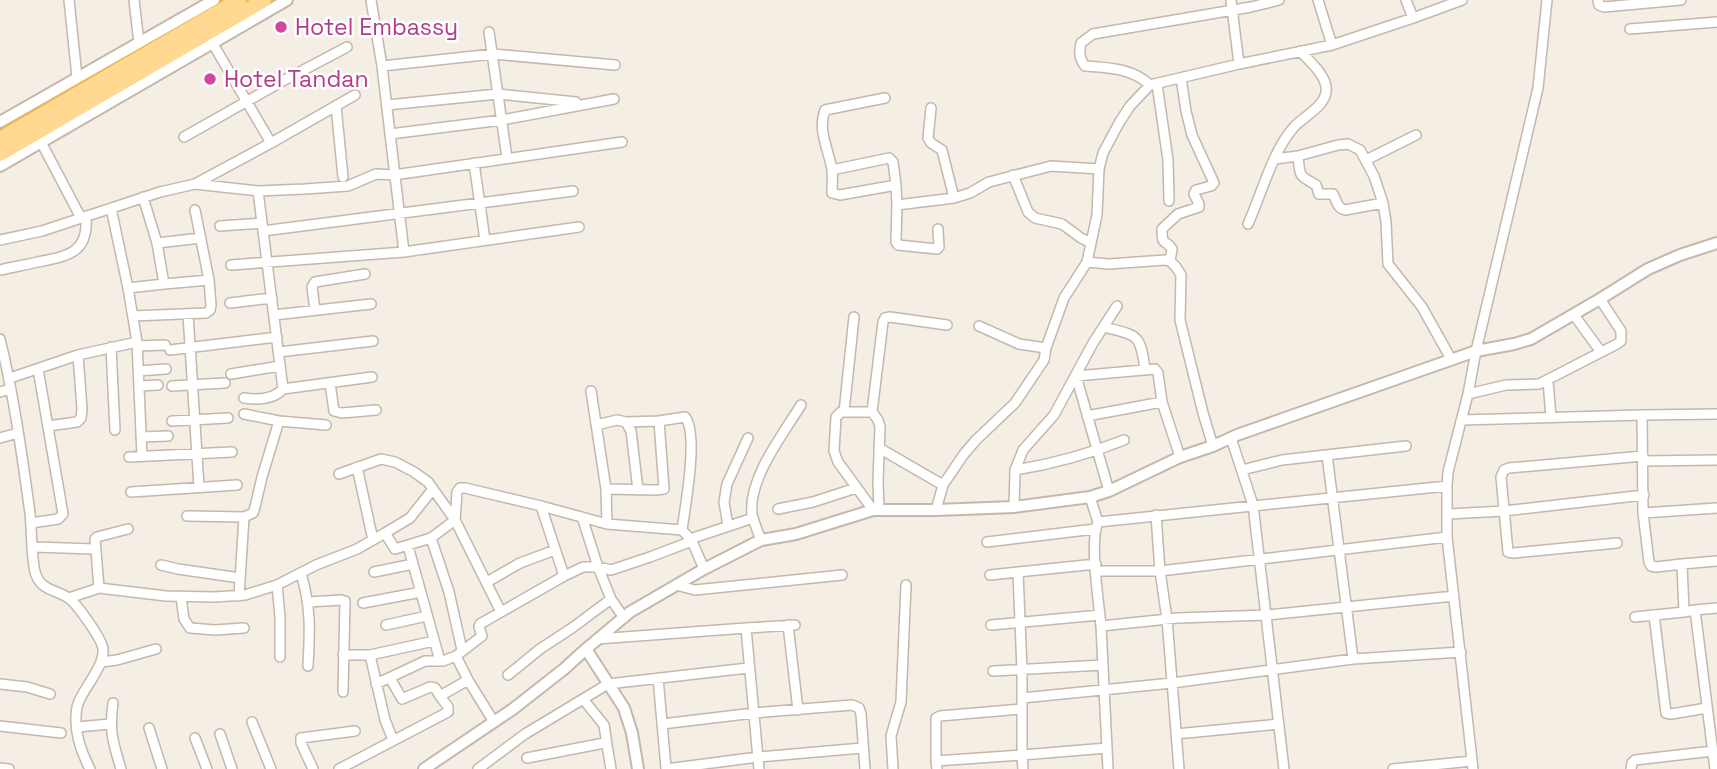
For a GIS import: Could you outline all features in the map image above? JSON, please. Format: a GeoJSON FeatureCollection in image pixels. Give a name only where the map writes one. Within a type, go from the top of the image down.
{"type":"FeatureCollection","features":[{"type":"Feature","properties":{"kind":"main road"},"geometry":{"type":"LineString","coordinates":[[0,139],[239,0]]}},
{"type":"Feature","properties":{"kind":"main road"},"geometry":{"type":"LineString","coordinates":[[0,154],[264,0]]}},
{"type":"Feature","properties":{"kind":"street"},"geometry":{"type":"LineString","coordinates":[[69,0],[77,77]]}},
{"type":"Feature","properties":{"kind":"street"},"geometry":{"type":"LineString","coordinates":[[134,0],[139,43]]}},
{"type":"Feature","properties":{"kind":"street"},"geometry":{"type":"LineString","coordinates":[[0,122],[214,0]]}},
{"type":"Feature","properties":{"kind":"street"},"geometry":{"type":"LineString","coordinates":[[0,166],[286,0]]}},
{"type":"Feature","properties":{"kind":"street"},"geometry":{"type":"LineString","coordinates":[[371,0],[382,66],[404,252]]}},
{"type":"Feature","properties":{"kind":"street"},"geometry":{"type":"LineString","coordinates":[[1231,0],[1239,64]]}},
{"type":"Feature","properties":{"kind":"street"},"geometry":{"type":"LineString","coordinates":[[1168,201],[1168,160],[1153,85],[1140,76],[1121,70],[1085,66],[1079,52],[1081,43],[1093,34],[1233,11],[1279,0]]}},
{"type":"Feature","properties":{"kind":"street"},"geometry":{"type":"LineString","coordinates":[[1318,0],[1332,45]]}},
{"type":"Feature","properties":{"kind":"street"},"geometry":{"type":"LineString","coordinates":[[1406,0],[1413,18]]}},
{"type":"Feature","properties":{"kind":"street"},"geometry":{"type":"LineString","coordinates":[[936,510],[943,485],[976,440],[1015,402],[1044,359],[1064,298],[1087,262],[1097,215],[1099,169],[1103,153],[1130,106],[1153,85],[1332,45],[1462,0]]}},
{"type":"Feature","properties":{"kind":"street"},"geometry":{"type":"LineString","coordinates":[[1393,769],[1473,765],[1447,537],[1448,472],[1538,88],[1547,0]]}},
{"type":"Feature","properties":{"kind":"street"},"geometry":{"type":"LineString","coordinates":[[1598,0],[1599,5],[1604,6],[1681,0]]}},
{"type":"Feature","properties":{"kind":"street"},"geometry":{"type":"LineString","coordinates":[[1630,29],[1717,22]]}},
{"type":"Feature","properties":{"kind":"street"},"geometry":{"type":"LineString","coordinates":[[489,32],[507,158]]}},
{"type":"Feature","properties":{"kind":"street"},"geometry":{"type":"LineString","coordinates":[[213,44],[271,143]]}},
{"type":"Feature","properties":{"kind":"street"},"geometry":{"type":"LineString","coordinates":[[184,137],[347,47]]}},
{"type":"Feature","properties":{"kind":"street"},"geometry":{"type":"LineString","coordinates":[[1248,224],[1283,141],[1296,125],[1321,105],[1326,88],[1322,76],[1300,51]]}},
{"type":"Feature","properties":{"kind":"street"},"geometry":{"type":"LineString","coordinates":[[382,66],[493,54],[615,65]]}},
{"type":"Feature","properties":{"kind":"street"},"geometry":{"type":"LineString","coordinates":[[1170,261],[1172,249],[1162,240],[1162,229],[1178,214],[1199,207],[1194,194],[1196,190],[1214,183],[1192,135],[1181,78]]}},
{"type":"Feature","properties":{"kind":"street"},"geometry":{"type":"LineString","coordinates":[[387,105],[498,94],[588,103]]}},
{"type":"Feature","properties":{"kind":"street"},"geometry":{"type":"LineString","coordinates":[[0,240],[42,231],[143,197],[195,184],[355,95]]}},
{"type":"Feature","properties":{"kind":"street"},"geometry":{"type":"LineString","coordinates":[[885,98],[825,110],[823,136],[832,170],[832,193],[841,195],[896,185]]}},
{"type":"Feature","properties":{"kind":"street"},"geometry":{"type":"LineString","coordinates":[[390,134],[502,120],[614,99]]}},
{"type":"Feature","properties":{"kind":"street"},"geometry":{"type":"LineString","coordinates":[[336,106],[343,177]]}},
{"type":"Feature","properties":{"kind":"street"},"geometry":{"type":"LineString","coordinates":[[930,108],[928,138],[942,150],[954,198]]}},
{"type":"Feature","properties":{"kind":"street"},"geometry":{"type":"LineString","coordinates":[[1366,160],[1416,135]]}},
{"type":"Feature","properties":{"kind":"street"},"geometry":{"type":"LineString","coordinates":[[0,270],[68,256],[85,236],[87,228],[84,217],[41,142]]}},
{"type":"Feature","properties":{"kind":"street"},"geometry":{"type":"LineString","coordinates":[[195,184],[258,191],[348,186],[376,174],[394,175],[622,142]]}},
{"type":"Feature","properties":{"kind":"street"},"geometry":{"type":"LineString","coordinates":[[1275,159],[1338,145],[1348,144],[1360,150],[1374,176],[1383,203],[1388,264],[1422,307],[1451,359]]}},
{"type":"Feature","properties":{"kind":"street"},"geometry":{"type":"LineString","coordinates":[[1298,156],[1299,172],[1304,180],[1316,186],[1319,194],[1333,194],[1341,209],[1383,203]]}},
{"type":"Feature","properties":{"kind":"street"},"geometry":{"type":"LineString","coordinates":[[832,170],[889,158],[896,185],[898,245],[937,248],[940,240],[938,229]]}},
{"type":"Feature","properties":{"kind":"street"},"geometry":{"type":"LineString","coordinates":[[474,163],[485,240]]}},
{"type":"Feature","properties":{"kind":"street"},"geometry":{"type":"LineString","coordinates":[[897,205],[954,198],[970,193],[989,181],[1051,166],[1099,169]]}},
{"type":"Feature","properties":{"kind":"street"},"geometry":{"type":"LineString","coordinates":[[1013,175],[1028,212],[1035,218],[1062,224],[1091,243]]}},
{"type":"Feature","properties":{"kind":"street"},"geometry":{"type":"LineString","coordinates":[[258,191],[283,389]]}},
{"type":"Feature","properties":{"kind":"street"},"geometry":{"type":"LineString","coordinates":[[220,226],[263,227],[399,215],[573,191]]}},
{"type":"Feature","properties":{"kind":"street"},"geometry":{"type":"LineString","coordinates":[[143,197],[157,243],[164,284]]}},
{"type":"Feature","properties":{"kind":"street"},"geometry":{"type":"LineString","coordinates":[[111,208],[137,344],[142,456]]}},
{"type":"Feature","properties":{"kind":"street"},"geometry":{"type":"LineString","coordinates":[[132,316],[206,313],[210,310],[209,280],[195,210]]}},
{"type":"Feature","properties":{"kind":"street"},"geometry":{"type":"LineString","coordinates":[[231,265],[404,252],[579,228]]}},
{"type":"Feature","properties":{"kind":"street"},"geometry":{"type":"LineString","coordinates":[[157,243],[201,238]]}},
{"type":"Feature","properties":{"kind":"street"},"geometry":{"type":"LineString","coordinates":[[424,769],[494,722],[564,669],[624,618],[704,569],[761,540],[796,534],[876,510],[1014,508],[1090,497],[1180,457],[1451,359],[1531,339],[1648,269],[1717,243]]}},
{"type":"Feature","properties":{"kind":"street"},"geometry":{"type":"LineString","coordinates":[[1087,262],[1109,264],[1165,260],[1170,261],[1181,275],[1180,320],[1213,446]]}},
{"type":"Feature","properties":{"kind":"street"},"geometry":{"type":"LineString","coordinates":[[315,310],[315,282],[365,274]]}},
{"type":"Feature","properties":{"kind":"street"},"geometry":{"type":"LineString","coordinates":[[128,288],[209,280]]}},
{"type":"Feature","properties":{"kind":"street"},"geometry":{"type":"LineString","coordinates":[[230,303],[272,298]]}},
{"type":"Feature","properties":{"kind":"street"},"geometry":{"type":"LineString","coordinates":[[1468,394],[1506,385],[1531,385],[1548,381],[1617,344],[1622,338],[1621,331],[1600,299]]}},
{"type":"Feature","properties":{"kind":"street"},"geometry":{"type":"LineString","coordinates":[[274,315],[371,304]]}},
{"type":"Feature","properties":{"kind":"street"},"geometry":{"type":"LineString","coordinates":[[1014,508],[1015,470],[1023,450],[1054,415],[1093,343],[1117,306]]}},
{"type":"Feature","properties":{"kind":"street"},"geometry":{"type":"LineString","coordinates":[[188,314],[199,487]]}},
{"type":"Feature","properties":{"kind":"street"},"geometry":{"type":"LineString","coordinates":[[1574,314],[1601,352]]}},
{"type":"Feature","properties":{"kind":"street"},"geometry":{"type":"LineString","coordinates":[[844,412],[854,317]]}},
{"type":"Feature","properties":{"kind":"street"},"geometry":{"type":"LineString","coordinates":[[876,510],[880,427],[872,412],[883,322],[890,317],[947,325]]}},
{"type":"Feature","properties":{"kind":"street"},"geometry":{"type":"LineString","coordinates":[[979,326],[1019,344],[1046,348]]}},
{"type":"Feature","properties":{"kind":"street"},"geometry":{"type":"LineString","coordinates":[[1104,327],[1134,335],[1139,341],[1145,369]]}},
{"type":"Feature","properties":{"kind":"street"},"geometry":{"type":"LineString","coordinates":[[10,378],[111,347],[137,344],[191,348],[277,337]]}},
{"type":"Feature","properties":{"kind":"street"},"geometry":{"type":"LineString","coordinates":[[0,339],[10,378],[36,572],[40,583],[69,598],[96,632],[103,649],[100,666],[77,706],[81,750],[90,769]]}},
{"type":"Feature","properties":{"kind":"street"},"geometry":{"type":"LineString","coordinates":[[279,352],[373,341]]}},
{"type":"Feature","properties":{"kind":"street"},"geometry":{"type":"LineString","coordinates":[[111,347],[115,430]]}},
{"type":"Feature","properties":{"kind":"street"},"geometry":{"type":"LineString","coordinates":[[48,426],[78,422],[81,418],[78,355]]}},
{"type":"Feature","properties":{"kind":"street"},"geometry":{"type":"LineString","coordinates":[[231,374],[280,366]]}},
{"type":"Feature","properties":{"kind":"street"},"geometry":{"type":"LineString","coordinates":[[31,523],[58,519],[63,514],[38,369]]}},
{"type":"Feature","properties":{"kind":"street"},"geometry":{"type":"LineString","coordinates":[[138,371],[166,369]]}},
{"type":"Feature","properties":{"kind":"street"},"geometry":{"type":"LineString","coordinates":[[1076,376],[1153,369],[1158,373],[1162,402],[1180,457]]}},
{"type":"Feature","properties":{"kind":"street"},"geometry":{"type":"LineString","coordinates":[[1076,376],[1108,491]]}},
{"type":"Feature","properties":{"kind":"street"},"geometry":{"type":"LineString","coordinates":[[244,398],[269,398],[283,389],[372,377]]}},
{"type":"Feature","properties":{"kind":"street"},"geometry":{"type":"LineString","coordinates":[[1548,381],[1551,417]]}},
{"type":"Feature","properties":{"kind":"street"},"geometry":{"type":"LineString","coordinates":[[172,386],[225,383]]}},
{"type":"Feature","properties":{"kind":"street"},"geometry":{"type":"LineString","coordinates":[[330,383],[334,411],[342,413],[376,410]]}},
{"type":"Feature","properties":{"kind":"street"},"geometry":{"type":"LineString","coordinates":[[139,386],[158,385]]}},
{"type":"Feature","properties":{"kind":"street"},"geometry":{"type":"LineString","coordinates":[[0,392],[11,389]]}},
{"type":"Feature","properties":{"kind":"street"},"geometry":{"type":"LineString","coordinates":[[591,391],[606,489],[607,524]]}},
{"type":"Feature","properties":{"kind":"street"},"geometry":{"type":"LineString","coordinates":[[1087,416],[1162,402]]}},
{"type":"Feature","properties":{"kind":"street"},"geometry":{"type":"LineString","coordinates":[[761,540],[753,518],[753,497],[762,469],[801,405]]}},
{"type":"Feature","properties":{"kind":"street"},"geometry":{"type":"LineString","coordinates":[[872,412],[841,412],[836,417],[834,451],[838,462],[856,488],[876,510]]}},
{"type":"Feature","properties":{"kind":"street"},"geometry":{"type":"LineString","coordinates":[[244,414],[279,421],[326,425]]}},
{"type":"Feature","properties":{"kind":"street"},"geometry":{"type":"LineString","coordinates":[[1461,419],[1717,414]]}},
{"type":"Feature","properties":{"kind":"street"},"geometry":{"type":"LineString","coordinates":[[1642,415],[1643,513],[1651,566],[1717,561]]}},
{"type":"Feature","properties":{"kind":"street"},"geometry":{"type":"LineString","coordinates":[[596,425],[617,420],[659,421],[678,417],[689,420],[692,436],[691,456],[682,530]]}},
{"type":"Feature","properties":{"kind":"street"},"geometry":{"type":"LineString","coordinates":[[172,421],[228,418]]}},
{"type":"Feature","properties":{"kind":"street"},"geometry":{"type":"LineString","coordinates":[[187,516],[244,517],[253,513],[279,421]]}},
{"type":"Feature","properties":{"kind":"street"},"geometry":{"type":"LineString","coordinates":[[606,489],[663,489],[665,485],[659,421]]}},
{"type":"Feature","properties":{"kind":"street"},"geometry":{"type":"LineString","coordinates":[[626,422],[631,431],[638,490]]}},
{"type":"Feature","properties":{"kind":"street"},"geometry":{"type":"LineString","coordinates":[[0,438],[18,433]]}},
{"type":"Feature","properties":{"kind":"street"},"geometry":{"type":"LineString","coordinates":[[141,437],[168,436]]}},
{"type":"Feature","properties":{"kind":"street"},"geometry":{"type":"LineString","coordinates":[[728,526],[724,502],[727,484],[748,438]]}},
{"type":"Feature","properties":{"kind":"street"},"geometry":{"type":"LineString","coordinates":[[1231,438],[1253,505],[1284,769]]}},
{"type":"Feature","properties":{"kind":"street"},"geometry":{"type":"LineString","coordinates":[[1015,470],[1097,451],[1124,440]]}},
{"type":"Feature","properties":{"kind":"street"},"geometry":{"type":"LineString","coordinates":[[1242,470],[1282,460],[1405,446]]}},
{"type":"Feature","properties":{"kind":"street"},"geometry":{"type":"LineString","coordinates":[[879,448],[943,485]]}},
{"type":"Feature","properties":{"kind":"street"},"geometry":{"type":"LineString","coordinates":[[129,457],[232,452]]}},
{"type":"Feature","properties":{"kind":"street"},"geometry":{"type":"LineString","coordinates":[[1327,455],[1353,659]]}},
{"type":"Feature","properties":{"kind":"street"},"geometry":{"type":"LineString","coordinates":[[1616,543],[1511,553],[1507,549],[1501,477],[1504,470],[1643,458],[1717,460]]}},
{"type":"Feature","properties":{"kind":"street"},"geometry":{"type":"LineString","coordinates":[[339,474],[381,459],[414,472],[428,482],[456,520],[501,612]]}},
{"type":"Feature","properties":{"kind":"street"},"geometry":{"type":"LineString","coordinates":[[357,467],[373,540]]}},
{"type":"Feature","properties":{"kind":"street"},"geometry":{"type":"LineString","coordinates":[[131,492],[237,485]]}},
{"type":"Feature","properties":{"kind":"street"},"geometry":{"type":"LineString","coordinates":[[987,542],[1156,515],[1447,486]]}},
{"type":"Feature","properties":{"kind":"street"},"geometry":{"type":"LineString","coordinates":[[69,598],[99,589],[181,597],[242,596],[256,593],[373,540],[410,518],[433,488]]}},
{"type":"Feature","properties":{"kind":"street"},"geometry":{"type":"LineString","coordinates":[[456,520],[457,492],[460,488],[607,524],[682,530],[691,540],[704,569]]}},
{"type":"Feature","properties":{"kind":"street"},"geometry":{"type":"LineString","coordinates":[[778,509],[813,502],[856,488]]}},
{"type":"Feature","properties":{"kind":"street"},"geometry":{"type":"LineString","coordinates":[[1448,514],[1504,511],[1644,495]]}},
{"type":"Feature","properties":{"kind":"street"},"geometry":{"type":"LineString","coordinates":[[1090,497],[1097,525],[1096,567],[1108,769]]}},
{"type":"Feature","properties":{"kind":"street"},"geometry":{"type":"LineString","coordinates":[[541,506],[564,576]]}},
{"type":"Feature","properties":{"kind":"street"},"geometry":{"type":"LineString","coordinates":[[1643,513],[1717,508]]}},
{"type":"Feature","properties":{"kind":"street"},"geometry":{"type":"LineString","coordinates":[[1156,515],[1179,769]]}},
{"type":"Feature","properties":{"kind":"street"},"geometry":{"type":"LineString","coordinates":[[242,596],[240,578],[244,517]]}},
{"type":"Feature","properties":{"kind":"street"},"geometry":{"type":"LineString","coordinates":[[582,517],[611,599],[624,618]]}},
{"type":"Feature","properties":{"kind":"street"},"geometry":{"type":"LineString","coordinates":[[376,684],[425,661],[440,661],[459,653],[482,636],[480,624],[583,567],[598,566],[611,570],[650,558],[753,518]]}},
{"type":"Feature","properties":{"kind":"street"},"geometry":{"type":"LineString","coordinates":[[384,533],[393,549],[397,549],[430,538],[456,520]]}},
{"type":"Feature","properties":{"kind":"street"},"geometry":{"type":"LineString","coordinates":[[99,589],[94,543],[97,537],[128,529]]}},
{"type":"Feature","properties":{"kind":"street"},"geometry":{"type":"LineString","coordinates":[[990,575],[1096,567],[1160,571],[1447,537]]}},
{"type":"Feature","properties":{"kind":"street"},"geometry":{"type":"LineString","coordinates":[[430,538],[449,592],[459,653],[468,680],[494,722]]}},
{"type":"Feature","properties":{"kind":"street"},"geometry":{"type":"LineString","coordinates":[[408,546],[440,661]]}},
{"type":"Feature","properties":{"kind":"street"},"geometry":{"type":"LineString","coordinates":[[33,547],[95,549]]}},
{"type":"Feature","properties":{"kind":"street"},"geometry":{"type":"LineString","coordinates":[[487,582],[520,563],[555,550]]}},
{"type":"Feature","properties":{"kind":"street"},"geometry":{"type":"LineString","coordinates":[[374,572],[413,564]]}},
{"type":"Feature","properties":{"kind":"street"},"geometry":{"type":"LineString","coordinates":[[1682,564],[1684,612]]}},
{"type":"Feature","properties":{"kind":"street"},"geometry":{"type":"LineString","coordinates":[[161,565],[240,578]]}},
{"type":"Feature","properties":{"kind":"street"},"geometry":{"type":"LineString","coordinates":[[1018,572],[1023,769]]}},
{"type":"Feature","properties":{"kind":"street"},"geometry":{"type":"LineString","coordinates":[[301,573],[309,602],[308,666]]}},
{"type":"Feature","properties":{"kind":"street"},"geometry":{"type":"LineString","coordinates":[[676,585],[695,590],[842,575]]}},
{"type":"Feature","properties":{"kind":"street"},"geometry":{"type":"LineString","coordinates":[[277,585],[280,657]]}},
{"type":"Feature","properties":{"kind":"street"},"geometry":{"type":"LineString","coordinates":[[894,769],[891,736],[901,702],[906,585]]}},
{"type":"Feature","properties":{"kind":"street"},"geometry":{"type":"LineString","coordinates":[[363,603],[421,592]]}},
{"type":"Feature","properties":{"kind":"street"},"geometry":{"type":"LineString","coordinates":[[1101,626],[1167,619],[1267,615],[1454,596]]}},
{"type":"Feature","properties":{"kind":"street"},"geometry":{"type":"LineString","coordinates":[[181,597],[184,619],[190,628],[244,628]]}},
{"type":"Feature","properties":{"kind":"street"},"geometry":{"type":"LineString","coordinates":[[508,675],[611,599]]}},
{"type":"Feature","properties":{"kind":"street"},"geometry":{"type":"LineString","coordinates":[[309,602],[345,601],[343,692]]}},
{"type":"Feature","properties":{"kind":"street"},"geometry":{"type":"LineString","coordinates":[[1635,617],[1717,608]]}},
{"type":"Feature","properties":{"kind":"street"},"geometry":{"type":"LineString","coordinates":[[1695,610],[1715,769]]}},
{"type":"Feature","properties":{"kind":"street"},"geometry":{"type":"LineString","coordinates":[[991,625],[1100,615]]}},
{"type":"Feature","properties":{"kind":"street"},"geometry":{"type":"LineString","coordinates":[[1654,615],[1666,713],[1707,708]]}},
{"type":"Feature","properties":{"kind":"street"},"geometry":{"type":"LineString","coordinates":[[386,625],[427,616]]}},
{"type":"Feature","properties":{"kind":"street"},"geometry":{"type":"LineString","coordinates":[[597,639],[792,625],[798,710]]}},
{"type":"Feature","properties":{"kind":"street"},"geometry":{"type":"LineString","coordinates":[[746,628],[759,769]]}},
{"type":"Feature","properties":{"kind":"street"},"geometry":{"type":"LineString","coordinates":[[343,655],[370,655],[434,641]]}},
{"type":"Feature","properties":{"kind":"street"},"geometry":{"type":"LineString","coordinates":[[100,666],[156,649]]}},
{"type":"Feature","properties":{"kind":"street"},"geometry":{"type":"LineString","coordinates":[[586,649],[624,708],[632,733],[638,769]]}},
{"type":"Feature","properties":{"kind":"street"},"geometry":{"type":"LineString","coordinates":[[1022,698],[1172,683],[1353,659],[1461,652]]}},
{"type":"Feature","properties":{"kind":"street"},"geometry":{"type":"LineString","coordinates":[[370,655],[385,720],[393,740]]}},
{"type":"Feature","properties":{"kind":"street"},"geometry":{"type":"LineString","coordinates":[[993,671],[1103,665]]}},
{"type":"Feature","properties":{"kind":"street"},"geometry":{"type":"LineString","coordinates":[[478,769],[524,734],[607,684],[748,668]]}},
{"type":"Feature","properties":{"kind":"street"},"geometry":{"type":"LineString","coordinates":[[339,769],[448,712],[448,707],[435,688],[430,687],[402,699],[390,678]]}},
{"type":"Feature","properties":{"kind":"street"},"geometry":{"type":"LineString","coordinates":[[658,678],[666,769],[758,757],[862,748]]}},
{"type":"Feature","properties":{"kind":"street"},"geometry":{"type":"LineString","coordinates":[[440,696],[468,680]]}},
{"type":"Feature","properties":{"kind":"street"},"geometry":{"type":"LineString","coordinates":[[0,684],[27,687],[50,694]]}},
{"type":"Feature","properties":{"kind":"street"},"geometry":{"type":"LineString","coordinates":[[583,699],[604,725],[611,769]]}},
{"type":"Feature","properties":{"kind":"street"},"geometry":{"type":"LineString","coordinates":[[113,703],[110,724],[121,769]]}},
{"type":"Feature","properties":{"kind":"street"},"geometry":{"type":"LineString","coordinates":[[662,724],[754,713],[857,706],[861,714],[865,769]]}},
{"type":"Feature","properties":{"kind":"street"},"geometry":{"type":"LineString","coordinates":[[1022,709],[936,718],[936,765],[1107,748]]}},
{"type":"Feature","properties":{"kind":"street"},"geometry":{"type":"LineString","coordinates":[[252,722],[271,769]]}},
{"type":"Feature","properties":{"kind":"street"},"geometry":{"type":"LineString","coordinates":[[77,727],[110,724]]}},
{"type":"Feature","properties":{"kind":"street"},"geometry":{"type":"LineString","coordinates":[[1176,734],[1279,724]]}},
{"type":"Feature","properties":{"kind":"street"},"geometry":{"type":"LineString","coordinates":[[0,726],[61,733]]}},
{"type":"Feature","properties":{"kind":"street"},"geometry":{"type":"LineString","coordinates":[[149,728],[162,769]]}},
{"type":"Feature","properties":{"kind":"street"},"geometry":{"type":"LineString","coordinates":[[313,769],[301,738],[355,731]]}},
{"type":"Feature","properties":{"kind":"street"},"geometry":{"type":"LineString","coordinates":[[220,734],[232,769]]}},
{"type":"Feature","properties":{"kind":"street"},"geometry":{"type":"LineString","coordinates":[[195,738],[206,769]]}},
{"type":"Feature","properties":{"kind":"street"},"geometry":{"type":"LineString","coordinates":[[527,758],[601,743],[607,745]]}},
{"type":"Feature","properties":{"kind":"street"},"geometry":{"type":"LineString","coordinates":[[1631,769],[1635,760],[1713,751]]}},
{"type":"Feature","properties":{"kind":"street"},"geometry":{"type":"LineString","coordinates":[[0,768],[9,769]]}},
{"type":"Feature","properties":{"kind":"place","name":"Hotel Embassy"},"geometry":{"type":"Point","coordinates":[281,27]}},
{"type":"Feature","properties":{"kind":"place","name":"Hotel Tandan"},"geometry":{"type":"Point","coordinates":[210,79]}}]}
